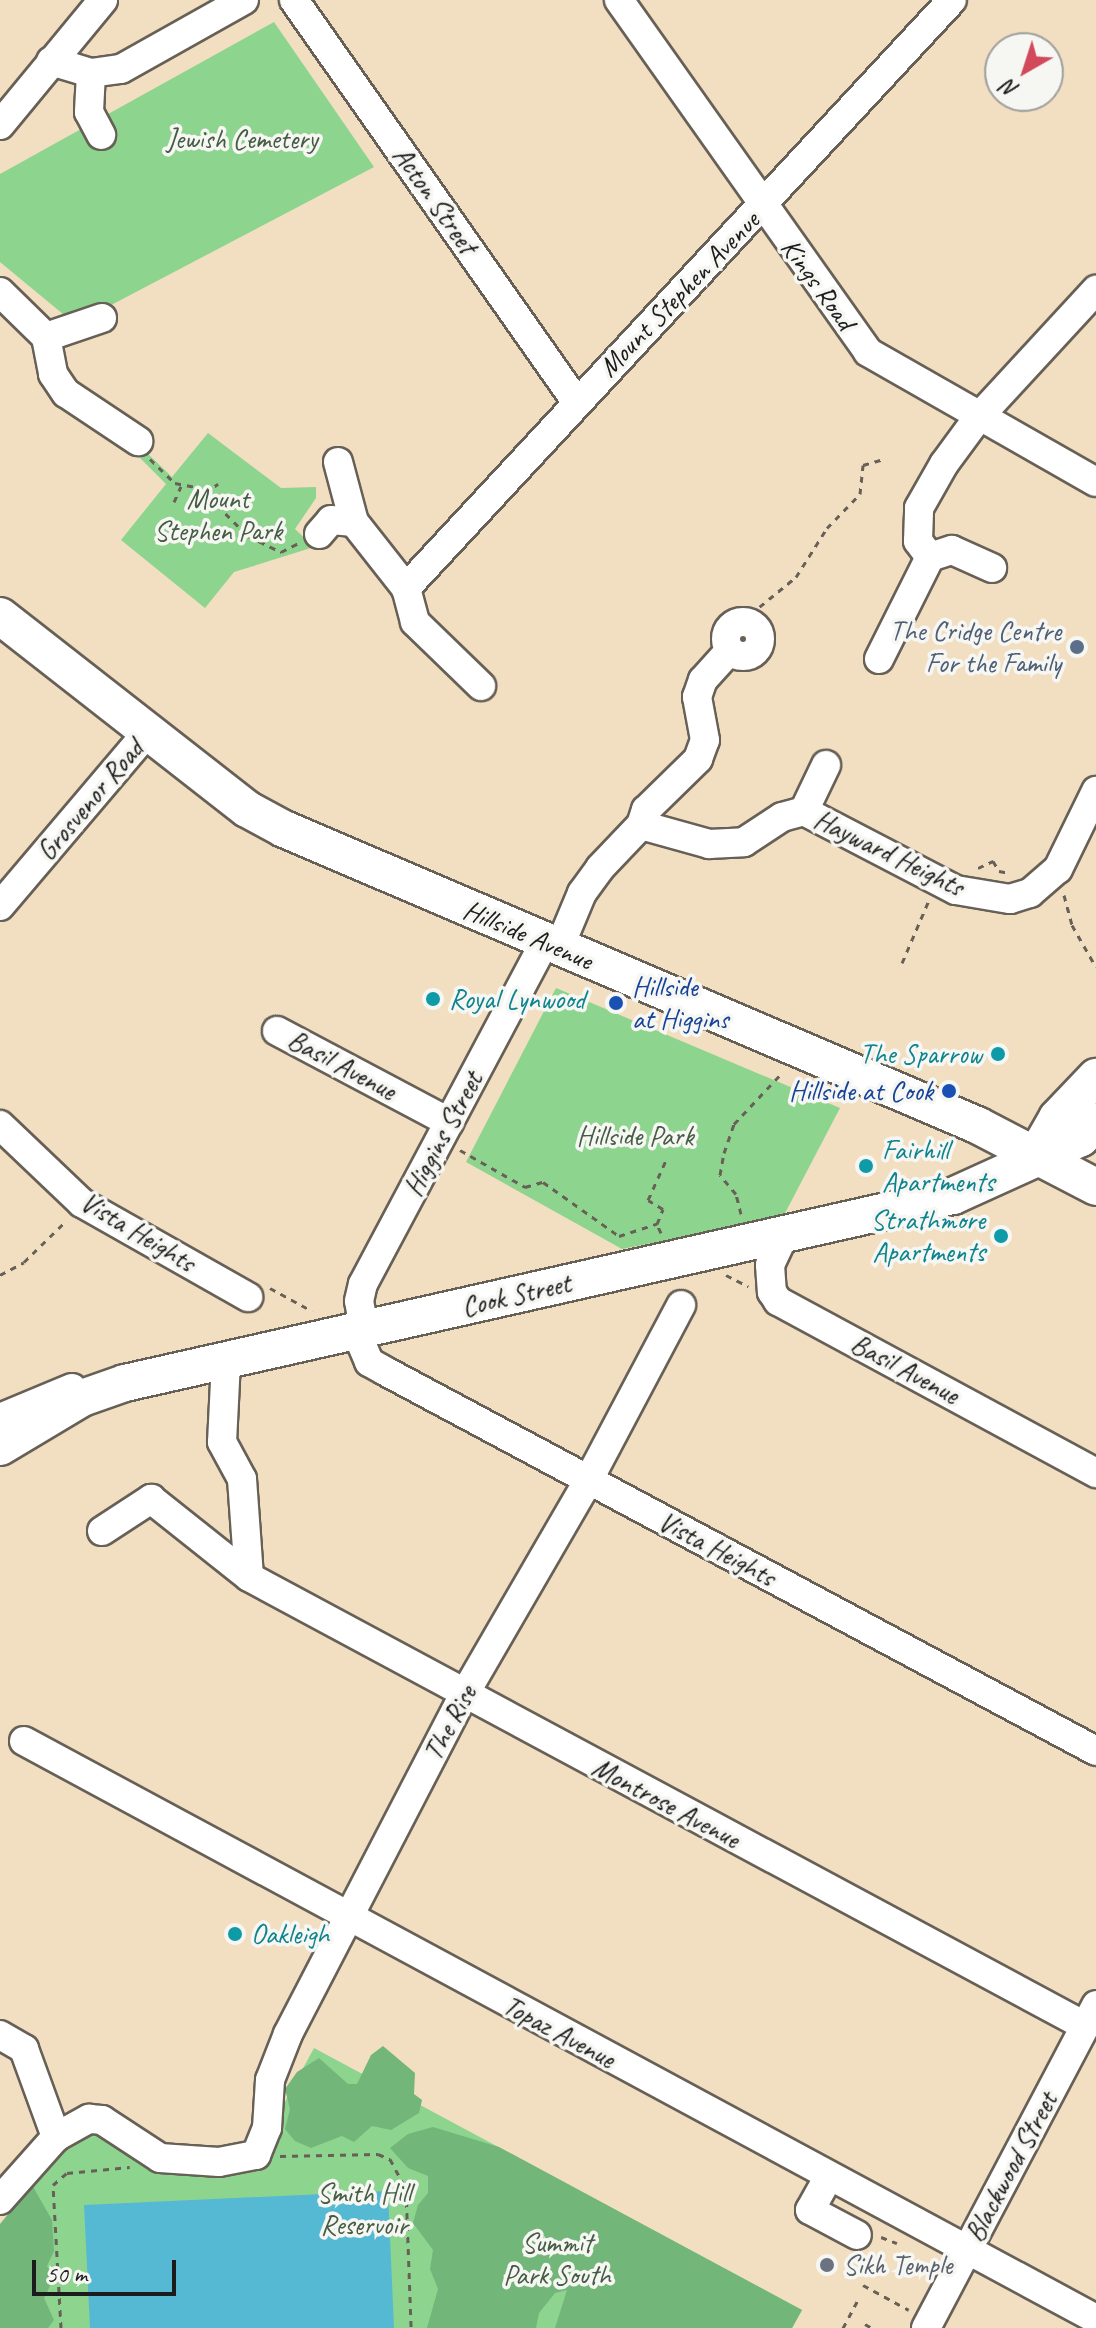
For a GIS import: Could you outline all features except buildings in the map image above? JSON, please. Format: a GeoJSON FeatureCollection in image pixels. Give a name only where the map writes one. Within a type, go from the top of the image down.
{"type":"FeatureCollection","features":[{"type":"Feature","properties":{"kind":"main road","name":"Hillside Avenue"},"geometry":{"type":"LineString","coordinates":[[0,616],[247,809],[284,829],[1036,1155],[1096,1187]]}},
{"type":"Feature","properties":{"kind":"main road"},"geometry":{"type":"LineString","coordinates":[[1036,1155],[1057,1118],[1096,1077]]}},
{"type":"Feature","properties":{"kind":"main road","name":"Cook Street"},"geometry":{"type":"LineString","coordinates":[[0,1447],[82,1398],[125,1383],[953,1196],[1036,1155],[1081,1138],[1096,1122]]}},
{"type":"Feature","properties":{"kind":"street"},"geometry":{"type":"LineString","coordinates":[[2,118],[103,0]]}},
{"type":"Feature","properties":{"kind":"street"},"geometry":{"type":"LineString","coordinates":[[51,61],[91,73],[121,69],[244,0]]}},
{"type":"Feature","properties":{"kind":"street","name":"Acton Street"},"geometry":{"type":"LineString","coordinates":[[294,0],[575,400]]}},
{"type":"Feature","properties":{"kind":"street","name":"Kings Road"},"geometry":{"type":"LineString","coordinates":[[619,0],[763,208],[868,352],[977,419],[1096,482]]}},
{"type":"Feature","properties":{"kind":"street","name":"Mount Stephen Avenue"},"geometry":{"type":"LineString","coordinates":[[406,588],[575,400],[763,208],[952,0]]}},
{"type":"Feature","properties":{"kind":"street"},"geometry":{"type":"LineString","coordinates":[[91,73],[89,112],[101,135]]}},
{"type":"Feature","properties":{"kind":"street"},"geometry":{"type":"LineString","coordinates":[[930,557],[918,541],[919,508],[977,419],[1096,290]]}},
{"type":"Feature","properties":{"kind":"street"},"geometry":{"type":"LineString","coordinates":[[0,292],[46,337],[57,384],[138,441]]}},
{"type":"Feature","properties":{"kind":"street"},"geometry":{"type":"LineString","coordinates":[[46,337],[102,318]]}},
{"type":"Feature","properties":{"kind":"street"},"geometry":{"type":"LineString","coordinates":[[338,462],[354,522],[406,588],[415,622],[481,686]]}},
{"type":"Feature","properties":{"kind":"street"},"geometry":{"type":"LineString","coordinates":[[319,534],[331,520],[354,522]]}},
{"type":"Feature","properties":{"kind":"street"},"geometry":{"type":"LineString","coordinates":[[879,659],[930,557],[952,550],[992,568]]}},
{"type":"Feature","properties":{"kind":"street"},"geometry":{"type":"LineString","coordinates":[[552,946],[582,893],[641,825],[646,810],[698,759],[705,740],[697,697],[703,680],[730,650],[727,633],[741,622]]}},
{"type":"Feature","properties":{"kind":"street","name":"Grosvenor Road"},"geometry":{"type":"LineString","coordinates":[[0,906],[149,730]]}},
{"type":"Feature","properties":{"kind":"street"},"geometry":{"type":"LineString","coordinates":[[804,811],[826,765]]}},
{"type":"Feature","properties":{"kind":"street","name":"Hayward Heights"},"geometry":{"type":"LineString","coordinates":[[641,825],[709,844],[744,842],[782,817],[804,811],[933,878],[988,898],[1010,899],[1030,893],[1058,869],[1096,791]]}},
{"type":"Feature","properties":{"kind":"street","name":"Higgins Street"},"geometry":{"type":"LineString","coordinates":[[360,1330],[359,1304],[363,1284],[444,1130],[552,946]]}},
{"type":"Feature","properties":{"kind":"street","name":"Basil Avenue"},"geometry":{"type":"LineString","coordinates":[[277,1031],[444,1130]]}},
{"type":"Feature","properties":{"kind":"street","name":"Vista Heights"},"geometry":{"type":"LineString","coordinates":[[0,1125],[82,1203],[254,1290]]}},
{"type":"Feature","properties":{"kind":"street"},"geometry":{"type":"LineString","coordinates":[[778,1301],[772,1292],[770,1265],[784,1235]]}},
{"type":"Feature","properties":{"kind":"street","name":"Basil Avenue"},"geometry":{"type":"LineString","coordinates":[[778,1301],[1096,1473]]}},
{"type":"Feature","properties":{"kind":"street","name":"The Rise"},"geometry":{"type":"LineString","coordinates":[[256,2155],[265,2136],[277,2060],[347,1919],[464,1695],[588,1481],[681,1305]]}},
{"type":"Feature","properties":{"kind":"street","name":"Vista Heights"},"geometry":{"type":"LineString","coordinates":[[360,1330],[369,1362],[1096,1751]]}},
{"type":"Feature","properties":{"kind":"street"},"geometry":{"type":"LineString","coordinates":[[226,1361],[222,1442],[242,1479],[249,1577]]}},
{"type":"Feature","properties":{"kind":"street"},"geometry":{"type":"LineString","coordinates":[[0,1418],[100,1375],[125,1383]]}},
{"type":"Feature","properties":{"kind":"street","name":"Montrose Avenue"},"geometry":{"type":"LineString","coordinates":[[102,1531],[151,1499],[249,1577],[464,1695],[1090,2015]]}},
{"type":"Feature","properties":{"kind":"street","name":"Topaz Avenue"},"geometry":{"type":"LineString","coordinates":[[24,1741],[347,1919],[1096,2319]]}},
{"type":"Feature","properties":{"kind":"street","name":"Blackwood Street"},"geometry":{"type":"LineString","coordinates":[[917,2319],[968,2249],[1090,2015]]}},
{"type":"Feature","properties":{"kind":"street"},"geometry":{"type":"LineString","coordinates":[[0,2035],[24,2049],[56,2137]]}},
{"type":"Feature","properties":{"kind":"street"},"geometry":{"type":"LineString","coordinates":[[0,2200],[56,2137],[89,2119],[102,2120],[160,2158],[207,2163],[256,2155]]}},
{"type":"Feature","properties":{"kind":"street"},"geometry":{"type":"LineString","coordinates":[[829,2176],[810,2210],[866,2235]]}},
{"type":"Feature","properties":{"kind":"path"},"geometry":{"type":"LineString","coordinates":[[138,441],[145,454],[181,486],[197,487],[248,536],[281,552],[319,534]]}},
{"type":"Feature","properties":{"kind":"path"},"geometry":{"type":"LineString","coordinates":[[741,622],[796,577],[827,528],[860,494],[863,465],[881,460]]}},
{"type":"Feature","properties":{"kind":"path"},"geometry":{"type":"LineString","coordinates":[[204,494],[218,484]]}},
{"type":"Feature","properties":{"kind":"path"},"geometry":{"type":"LineString","coordinates":[[174,502],[181,486]]}},
{"type":"Feature","properties":{"kind":"path"},"geometry":{"type":"LineString","coordinates":[[1058,869],[1072,925],[1096,967]]}},
{"type":"Feature","properties":{"kind":"path"},"geometry":{"type":"LineString","coordinates":[[902,963],[933,878]]}},
{"type":"Feature","properties":{"kind":"path"},"geometry":{"type":"LineString","coordinates":[[742,1222],[736,1194],[720,1175],[724,1153],[734,1124],[781,1074]]}},
{"type":"Feature","properties":{"kind":"path"},"geometry":{"type":"LineString","coordinates":[[444,1130],[525,1187],[543,1182],[619,1236],[657,1224]]}},
{"type":"Feature","properties":{"kind":"path"},"geometry":{"type":"LineString","coordinates":[[665,1240],[657,1224],[663,1209],[648,1200],[667,1158]]}},
{"type":"Feature","properties":{"kind":"path"},"geometry":{"type":"LineString","coordinates":[[0,1275],[45,1244],[82,1203]]}},
{"type":"Feature","properties":{"kind":"path"},"geometry":{"type":"LineString","coordinates":[[722,1273],[778,1301]]}},
{"type":"Feature","properties":{"kind":"path"},"geometry":{"type":"LineString","coordinates":[[254,1290],[360,1330]]}},
{"type":"Feature","properties":{"kind":"path"},"geometry":{"type":"LineString","coordinates":[[256,2155],[378,2154],[390,2159],[406,2189],[411,2328]]}},
{"type":"Feature","properties":{"kind":"path"},"geometry":{"type":"LineString","coordinates":[[61,2328],[53,2185],[67,2173],[145,2166],[160,2158]]}},
{"type":"Feature","properties":{"kind":"path"},"geometry":{"type":"LineString","coordinates":[[866,2235],[897,2243]]}},
{"type":"Feature","properties":{"kind":"path"},"geometry":{"type":"LineString","coordinates":[[863,2285],[917,2319]]}},
{"type":"Feature","properties":{"kind":"path"},"geometry":{"type":"LineString","coordinates":[[843,2328],[859,2298]]}},
{"type":"Feature","properties":{"kind":"path"},"geometry":{"type":"LineString","coordinates":[[865,2324],[872,2328]]}},
{"type":"Feature","properties":{"kind":"green space","name":"Jewish Cemetery"},"geometry":{"type":"Polygon","coordinates":[[[274,22],[374,167],[75,324],[0,262],[0,174],[274,22]]]}},
{"type":"Feature","properties":{"kind":"green space","name":"Mount Stephen Park"},"geometry":{"type":"Polygon","coordinates":[[[208,433],[281,488],[316,487],[316,498],[295,529],[314,547],[234,572],[205,608],[121,540],[166,484],[140,458],[146,452],[172,477],[208,433]]]}},
{"type":"Feature","properties":{"kind":"green space","name":"Hillside Park"},"geometry":{"type":"Polygon","coordinates":[[[556,988],[840,1108],[783,1217],[622,1249],[466,1162],[556,988]]]}},
{"type":"Feature","properties":{"kind":"green space"},"geometry":{"type":"Polygon","coordinates":[[[383,2046],[415,2073],[414,2094],[422,2100],[419,2113],[391,2130],[372,2126],[354,2142],[342,2136],[311,2148],[295,2141],[285,2129],[290,2109],[285,2089],[297,2072],[319,2058],[348,2084],[357,2084],[371,2055],[383,2046]]]}},
{"type":"Feature","properties":{"kind":"green space","name":"Smith Hill Reservoir"},"geometry":{"type":"Polygon","coordinates":[[[314,2048],[802,2310],[792,2328],[0,2328],[26,2191],[44,2159],[112,2119],[193,2162],[254,2159],[314,2048]]]}},
{"type":"Feature","properties":{"kind":"green space","name":"Summit Park South"},"geometry":{"type":"Polygon","coordinates":[[[433,2127],[499,2147],[802,2310],[792,2328],[555,2328],[567,2290],[555,2293],[539,2313],[536,2328],[427,2328],[438,2289],[430,2269],[433,2250],[413,2223],[418,2205],[428,2193],[428,2176],[408,2168],[390,2148],[408,2134],[433,2127]]]}},
{"type":"Feature","properties":{"kind":"green space"},"geometry":{"type":"Polygon","coordinates":[[[32,2185],[52,2220],[54,2251],[47,2266],[54,2278],[44,2298],[54,2320],[48,2328],[0,2328],[0,2224],[32,2185]]]}},
{"type":"Feature","properties":{"kind":"water","name":"Smith Hill Reservoir"},"geometry":{"type":"Polygon","coordinates":[[[388,2191],[394,2328],[90,2328],[84,2205],[388,2191]]]}},
{"type":"Feature","properties":{"kind":"place","name":"The Cridge Centre For the Family"},"geometry":{"type":"Point","coordinates":[1077,647]}},
{"type":"Feature","properties":{"kind":"place","name":"Royal Lynwood"},"geometry":{"type":"Point","coordinates":[433,999]}},
{"type":"Feature","properties":{"kind":"place","name":"Hillside at Higgins"},"geometry":{"type":"Point","coordinates":[616,1003]}},
{"type":"Feature","properties":{"kind":"place","name":"The Sparrow"},"geometry":{"type":"Point","coordinates":[998,1054]}},
{"type":"Feature","properties":{"kind":"place","name":"Hillside at Cook"},"geometry":{"type":"Point","coordinates":[949,1091]}},
{"type":"Feature","properties":{"kind":"place","name":"Fairhill Apartments"},"geometry":{"type":"Point","coordinates":[866,1166]}},
{"type":"Feature","properties":{"kind":"place","name":"Strathmore Apartments"},"geometry":{"type":"Point","coordinates":[1001,1236]}},
{"type":"Feature","properties":{"kind":"place","name":"Oakleigh"},"geometry":{"type":"Point","coordinates":[235,1934]}},
{"type":"Feature","properties":{"kind":"place","name":"Sikh Temple"},"geometry":{"type":"Point","coordinates":[827,2265]}}]}
